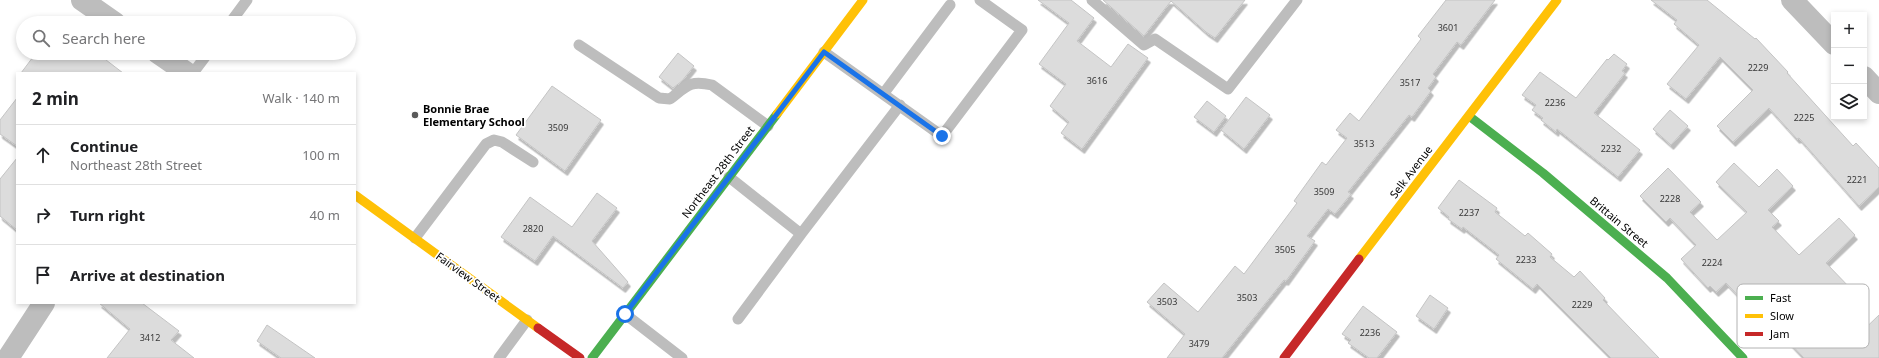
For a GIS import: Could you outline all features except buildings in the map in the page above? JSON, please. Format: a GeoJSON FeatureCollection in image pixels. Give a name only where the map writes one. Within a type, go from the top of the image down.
{"type":"FeatureCollection","features":[{"type":"Feature","properties":{"kind":"street"},"geometry":{"type":"LineString","coordinates":[[82,0],[105,16]]}},
{"type":"Feature","properties":{"kind":"street","name":"Northeast 28th Street"},"geometry":{"type":"LineString","coordinates":[[592,358],[863,0]]}},
{"type":"Feature","properties":{"kind":"street","name":"Selk Avenue"},"geometry":{"type":"LineString","coordinates":[[1291,355],[1557,0]]}},
{"type":"Feature","properties":{"kind":"street"},"geometry":{"type":"LineString","coordinates":[[1792,0],[1831,41]]}},
{"type":"Feature","properties":{"kind":"street"},"geometry":{"type":"LineString","coordinates":[[168,60],[185,72]]}},
{"type":"Feature","properties":{"kind":"street"},"geometry":{"type":"LineString","coordinates":[[1867,80],[1879,93]]}},
{"type":"Feature","properties":{"kind":"street","name":"Brittain Street"},"geometry":{"type":"LineString","coordinates":[[1469,116],[1543,173],[1667,278],[1743,358]]}},
{"type":"Feature","properties":{"kind":"street","name":"Fairview Street"},"geometry":{"type":"LineString","coordinates":[[356,196],[580,358]]}},
{"type":"Feature","properties":{"kind":"street"},"geometry":{"type":"LineString","coordinates":[[8,358],[43,304]]}},
{"type":"Feature","properties":{"kind":"lane"},"geometry":{"type":"LineString","coordinates":[[235,16],[247,0]]}},
{"type":"Feature","properties":{"kind":"lane"},"geometry":{"type":"LineString","coordinates":[[824,52],[884,93],[942,136],[1022,30],[980,0]]}},
{"type":"Feature","properties":{"kind":"lane"},"geometry":{"type":"LineString","coordinates":[[1092,0],[1144,45],[1155,40],[1228,89],[1297,0]]}},
{"type":"Feature","properties":{"kind":"lane"},"geometry":{"type":"LineString","coordinates":[[884,93],[949,2]]}},
{"type":"Feature","properties":{"kind":"lane"},"geometry":{"type":"LineString","coordinates":[[579,45],[659,98],[670,99],[690,83],[712,85],[768,126]]}},
{"type":"Feature","properties":{"kind":"lane"},"geometry":{"type":"LineString","coordinates":[[194,72],[203,60]]}},
{"type":"Feature","properties":{"kind":"lane"},"geometry":{"type":"LineString","coordinates":[[738,318],[900,105]]}},
{"type":"Feature","properties":{"kind":"lane"},"geometry":{"type":"LineString","coordinates":[[415,238],[486,144],[494,140],[502,142],[533,162]]}},
{"type":"Feature","properties":{"kind":"lane"},"geometry":{"type":"LineString","coordinates":[[729,177],[801,234]]}},
{"type":"Feature","properties":{"kind":"lane"},"geometry":{"type":"LineString","coordinates":[[625,314],[682,358]]}},
{"type":"Feature","properties":{"kind":"lane"},"geometry":{"type":"LineString","coordinates":[[499,358],[527,320]]}},
{"type":"Feature","properties":{"kind":"traffic: fast"},"geometry":{"type":"LineString","coordinates":[[592,358],[777,114]]}},
{"type":"Feature","properties":{"kind":"traffic: fast"},"geometry":{"type":"LineString","coordinates":[[1469,116],[1543,173],[1667,278],[1743,358]]}},
{"type":"Feature","properties":{"kind":"traffic: slow"},"geometry":{"type":"LineString","coordinates":[[777,114],[863,0]]}},
{"type":"Feature","properties":{"kind":"traffic: slow"},"geometry":{"type":"LineString","coordinates":[[1359,259],[1557,0]]}},
{"type":"Feature","properties":{"kind":"traffic: slow"},"geometry":{"type":"LineString","coordinates":[[356,196],[538,328]]}},
{"type":"Feature","properties":{"kind":"traffic: jam"},"geometry":{"type":"LineString","coordinates":[[1284,358],[1359,259]]}},
{"type":"Feature","properties":{"kind":"traffic: jam"},"geometry":{"type":"LineString","coordinates":[[538,328],[580,358]]}},
{"type":"Feature","properties":{"kind":"place","name":"Bonnie Brae Elementary School"},"geometry":{"type":"Point","coordinates":[415,115]}},
{"type":"Feature","properties":{"kind":"route"},"geometry":{"type":"LineString","coordinates":[[625,314],[824,52],[942,136]]}}]}
